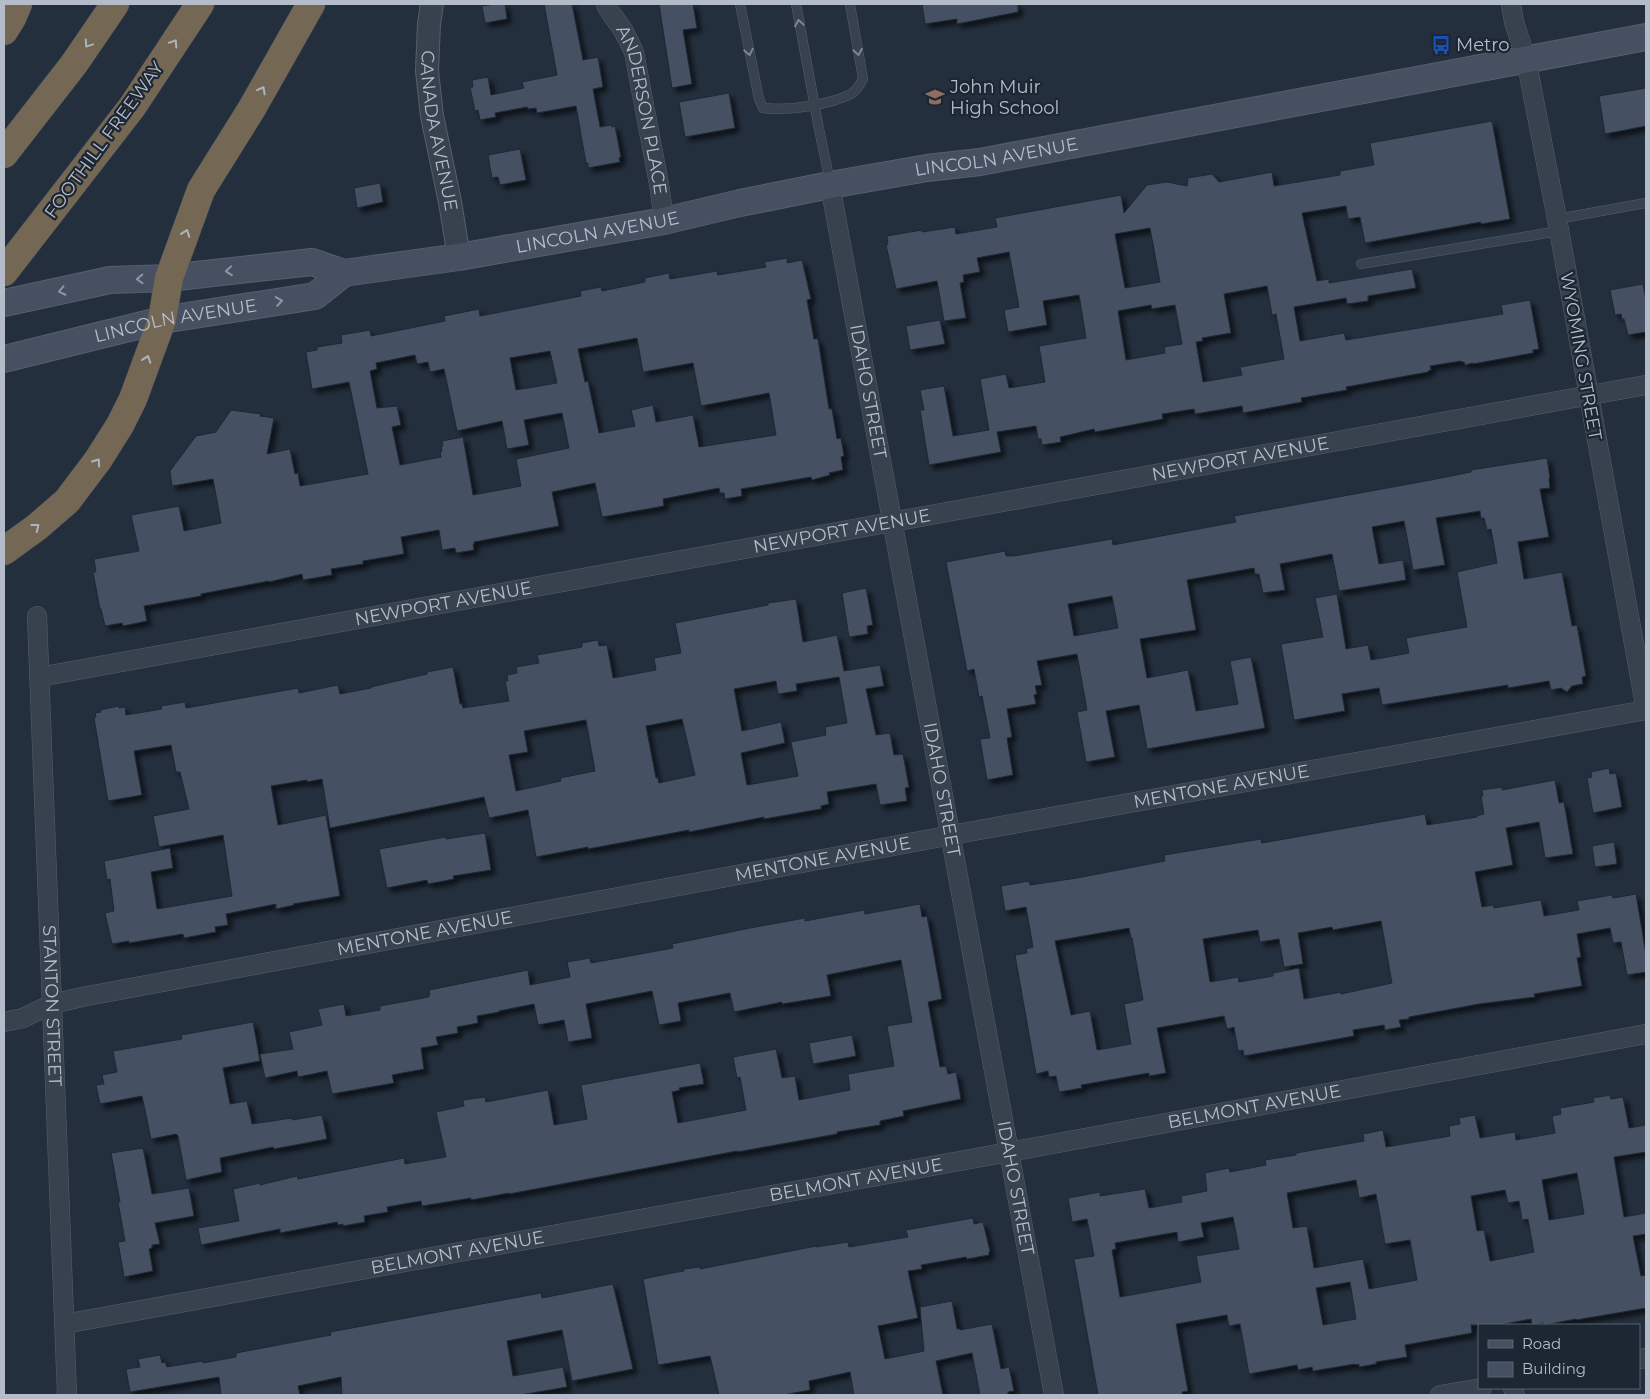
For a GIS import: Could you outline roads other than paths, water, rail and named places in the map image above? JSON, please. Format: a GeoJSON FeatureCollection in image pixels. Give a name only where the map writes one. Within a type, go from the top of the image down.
{"type":"FeatureCollection","features":[{"type":"Feature","properties":{"kind":"highway"},"geometry":{"type":"LineString","coordinates":[[4,31],[18,4]]}},
{"type":"Feature","properties":{"kind":"highway"},"geometry":{"type":"LineString","coordinates":[[4,154],[74,64],[115,4]]}},
{"type":"Feature","properties":{"kind":"highway","name":"FOOTHILL FREEWAY"},"geometry":{"type":"LineString","coordinates":[[4,272],[132,107],[200,4]]}},
{"type":"Feature","properties":{"kind":"highway"},"geometry":{"type":"LineString","coordinates":[[4,551],[68,501],[120,426],[133,399],[162,320],[169,278],[202,190],[251,110],[311,4]]}},
{"type":"Feature","properties":{"kind":"main road","name":"LINCOLN AVENUE"},"geometry":{"type":"LineString","coordinates":[[4,359],[162,320],[315,296],[344,274],[459,257],[664,221],[830,185],[927,168],[990,160],[1646,37]]}},
{"type":"Feature","properties":{"kind":"main road","name":"LINCOLN AVENUE"},"geometry":{"type":"LineString","coordinates":[[4,303],[110,280],[169,278],[312,262],[344,274]]}},
{"type":"Feature","properties":{"kind":"street","name":"CANADA AVENUE"},"geometry":{"type":"LineString","coordinates":[[432,4],[427,70],[432,116],[450,202],[459,257]]}},
{"type":"Feature","properties":{"kind":"street","name":"ANDERSON PLACE"},"geometry":{"type":"LineString","coordinates":[[606,4],[623,30],[634,52],[659,184],[664,221]]}},
{"type":"Feature","properties":{"kind":"street","name":"WYOMING STREET"},"geometry":{"type":"LineString","coordinates":[[1510,4],[1526,59],[1558,225],[1646,710]]}},
{"type":"Feature","properties":{"kind":"street","name":"IDAHO STREET"},"geometry":{"type":"LineString","coordinates":[[830,185],[1054,1395]]}},
{"type":"Feature","properties":{"kind":"street","name":"NEWPORT AVENUE"},"geometry":{"type":"LineString","coordinates":[[38,677],[1646,386]]}},
{"type":"Feature","properties":{"kind":"street","name":"STANTON STREET"},"geometry":{"type":"LineString","coordinates":[[37,616],[67,1395]]}},
{"type":"Feature","properties":{"kind":"street","name":"MENTONE AVENUE"},"geometry":{"type":"LineString","coordinates":[[4,1022],[22,1018],[52,1004],[82,996],[1646,710]]}},
{"type":"Feature","properties":{"kind":"street","name":"BELMONT AVENUE"},"geometry":{"type":"LineString","coordinates":[[64,1324],[1646,1034]]}},
{"type":"Feature","properties":{"kind":"street"},"geometry":{"type":"LineString","coordinates":[[1440,1395],[1478,1389]]}},
{"type":"Feature","properties":{"kind":"lane"},"geometry":{"type":"LineString","coordinates":[[740,4],[758,99],[763,108],[771,109],[815,106],[853,93],[860,86],[863,78],[850,4]]}},
{"type":"Feature","properties":{"kind":"lane"},"geometry":{"type":"LineString","coordinates":[[796,4],[830,185]]}},
{"type":"Feature","properties":{"kind":"lane"},"geometry":{"type":"LineString","coordinates":[[1361,264],[1558,225],[1646,202]]}},
{"type":"Feature","properties":{"kind":"place","name":"Metro"},"geometry":{"type":"Point","coordinates":[1441,45]}},
{"type":"Feature","properties":{"kind":"place","name":"John Muir High School"},"geometry":{"type":"Point","coordinates":[935,97]}}]}
